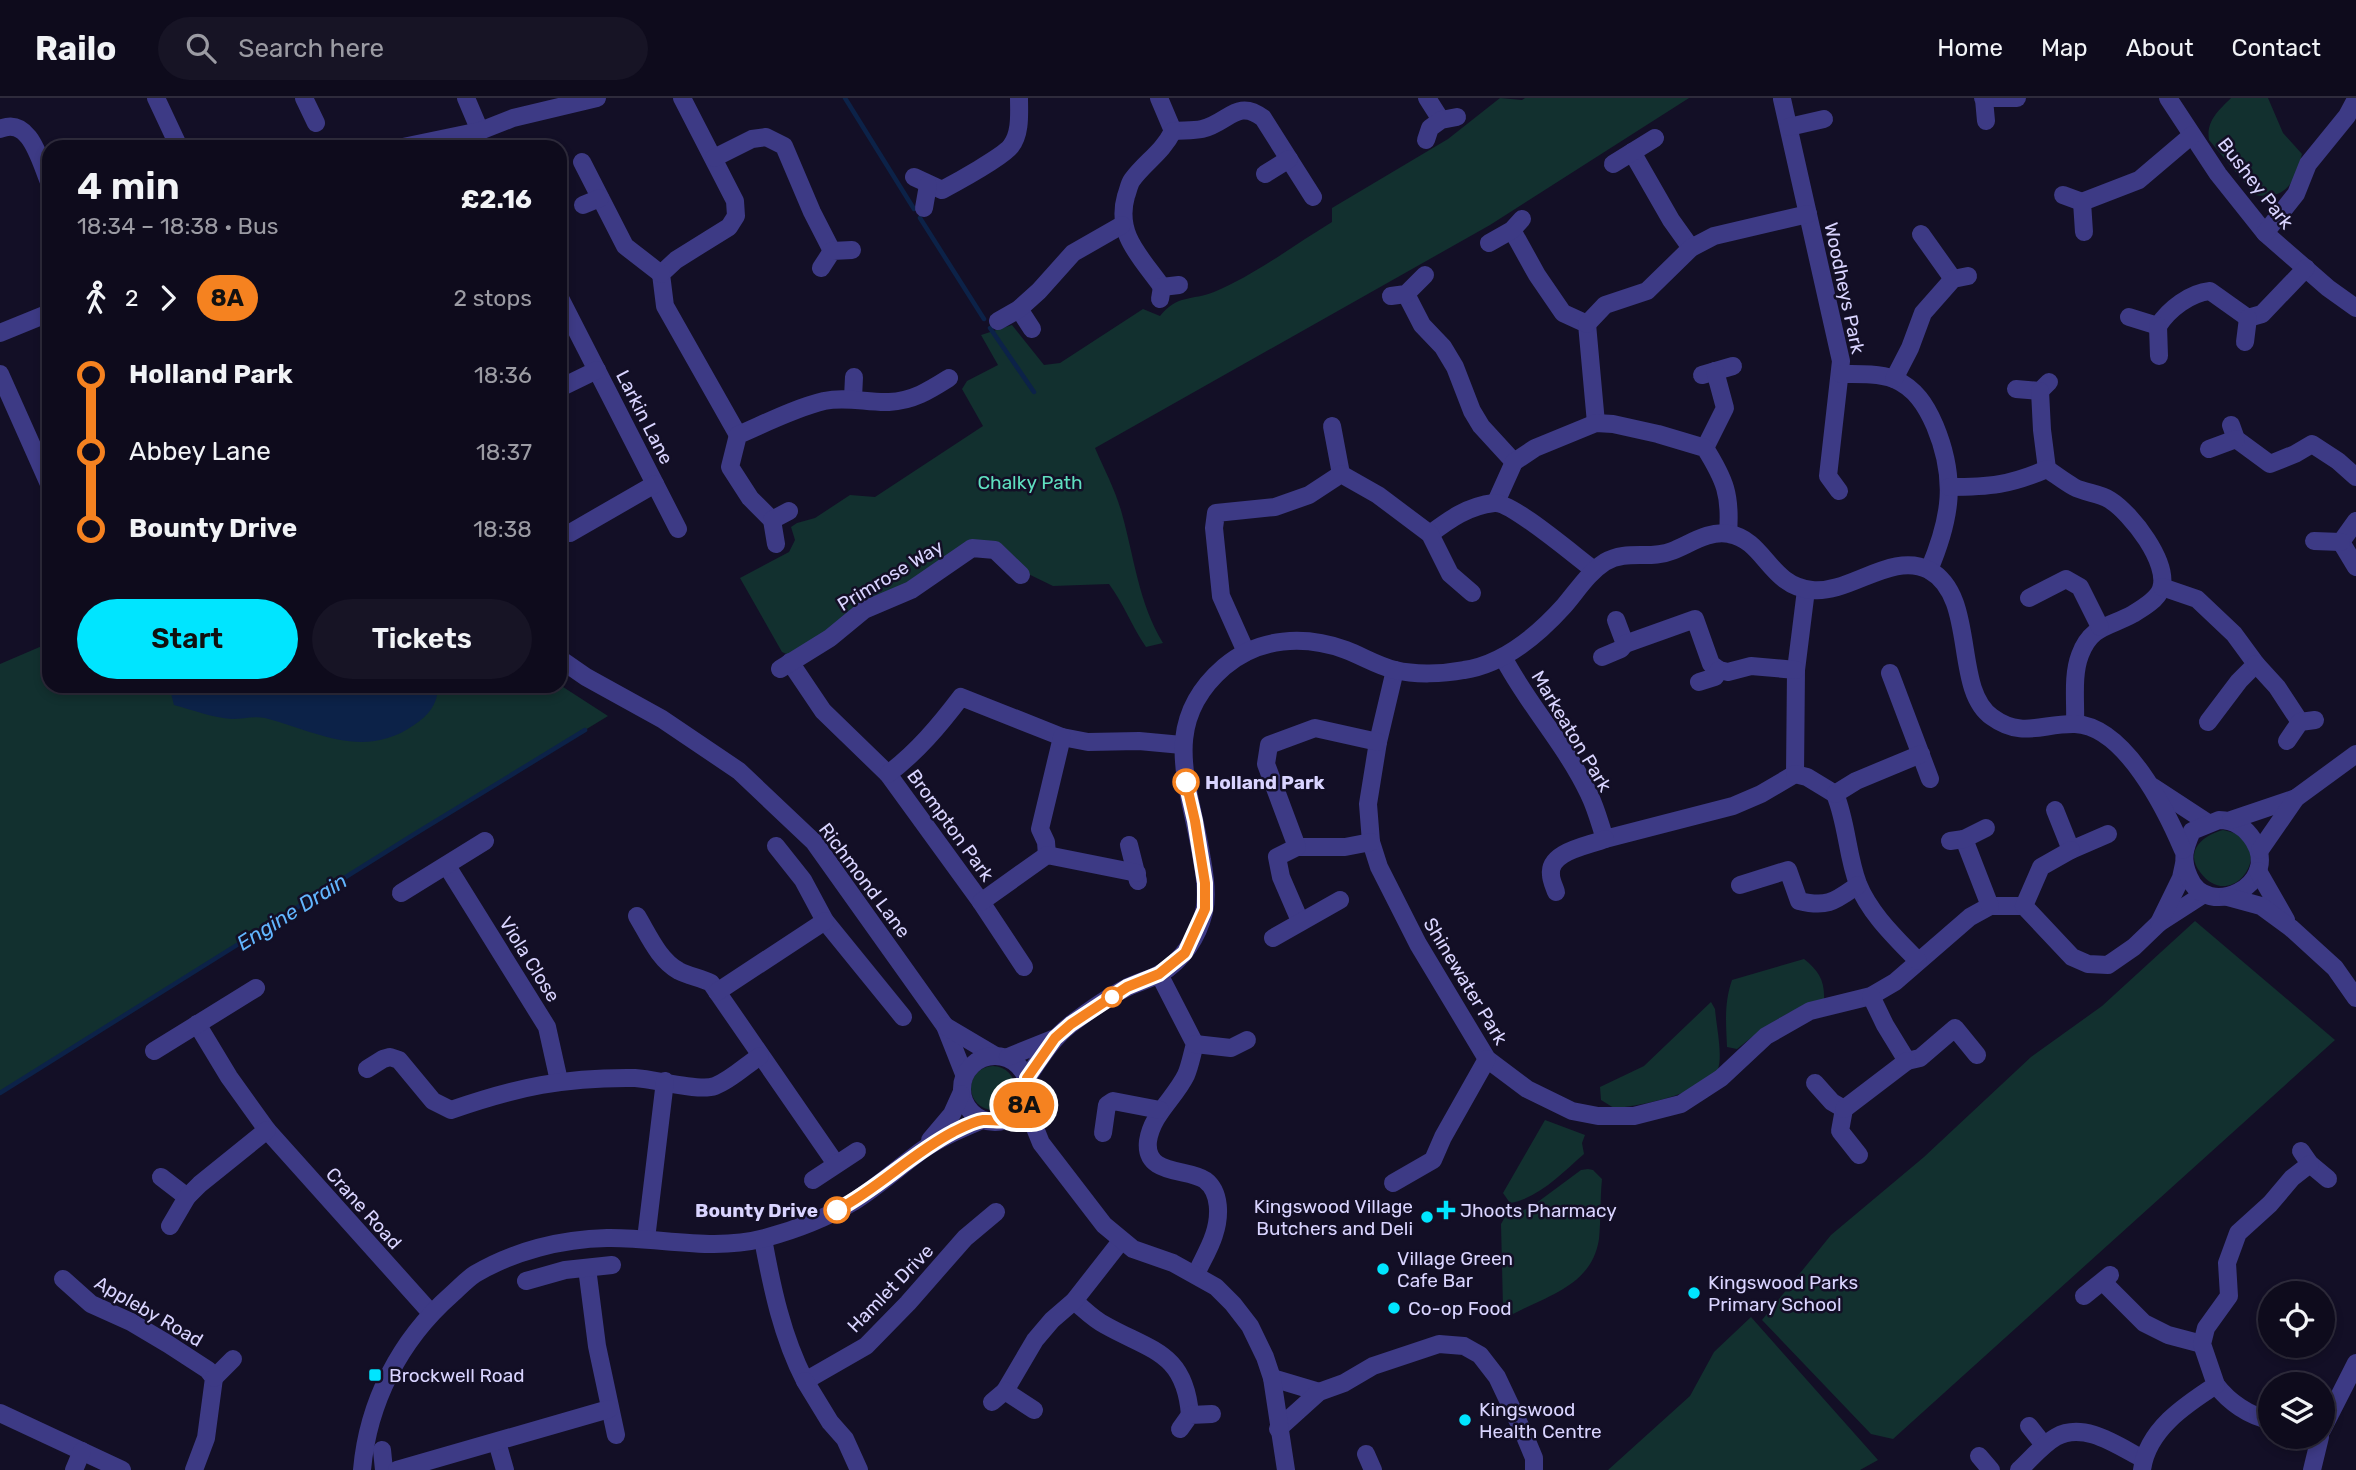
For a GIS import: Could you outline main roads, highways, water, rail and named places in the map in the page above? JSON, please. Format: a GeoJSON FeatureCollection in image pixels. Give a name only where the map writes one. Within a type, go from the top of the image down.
{"type":"FeatureCollection","features":[{"type":"Feature","properties":{"kind":"water"},"geometry":{"type":"Polygon","coordinates":[[[171,693],[438,693],[428,713],[419,721],[395,735],[377,741],[359,742],[322,736],[265,718],[225,718],[174,705],[171,693]]]}},
{"type":"Feature","properties":{"kind":"waterway"},"geometry":{"type":"LineString","coordinates":[[845,98],[914,209]]}},
{"type":"Feature","properties":{"kind":"waterway"},"geometry":{"type":"LineString","coordinates":[[920,218],[984,319]]}},
{"type":"Feature","properties":{"kind":"waterway"},"geometry":{"type":"LineString","coordinates":[[990,328],[1034,392]]}},
{"type":"Feature","properties":{"kind":"waterway","name":"Engine Drain"},"geometry":{"type":"LineString","coordinates":[[0,1093],[585,730]]}},
{"type":"Feature","properties":{"kind":"place","name":"Holland Park"},"geometry":{"type":"Point","coordinates":[1186,782]}},
{"type":"Feature","properties":{"kind":"place","name":"Bounty Drive"},"geometry":{"type":"Point","coordinates":[837,1210]}},
{"type":"Feature","properties":{"kind":"place","name":"Jhoots Pharmacy"},"geometry":{"type":"Point","coordinates":[1446,1210]}},
{"type":"Feature","properties":{"kind":"place","name":"Kingswood Village Butchers and Deli"},"geometry":{"type":"Point","coordinates":[1427,1217]}},
{"type":"Feature","properties":{"kind":"place","name":"Village Green Cafe Bar"},"geometry":{"type":"Point","coordinates":[1383,1269]}},
{"type":"Feature","properties":{"kind":"place","name":"Kingswood Parks Primary School"},"geometry":{"type":"Point","coordinates":[1694,1293]}},
{"type":"Feature","properties":{"kind":"place","name":"Co-op Food"},"geometry":{"type":"Point","coordinates":[1394,1308]}},
{"type":"Feature","properties":{"kind":"place","name":"Brockwell Road"},"geometry":{"type":"Point","coordinates":[375,1375]}},
{"type":"Feature","properties":{"kind":"place","name":"Kingswood Health Centre"},"geometry":{"type":"Point","coordinates":[1465,1420]}},
{"type":"Feature","properties":{"kind":"park label","name":"Chalky Path"},"geometry":{"type":"Point","coordinates":[1030,482]}}]}
